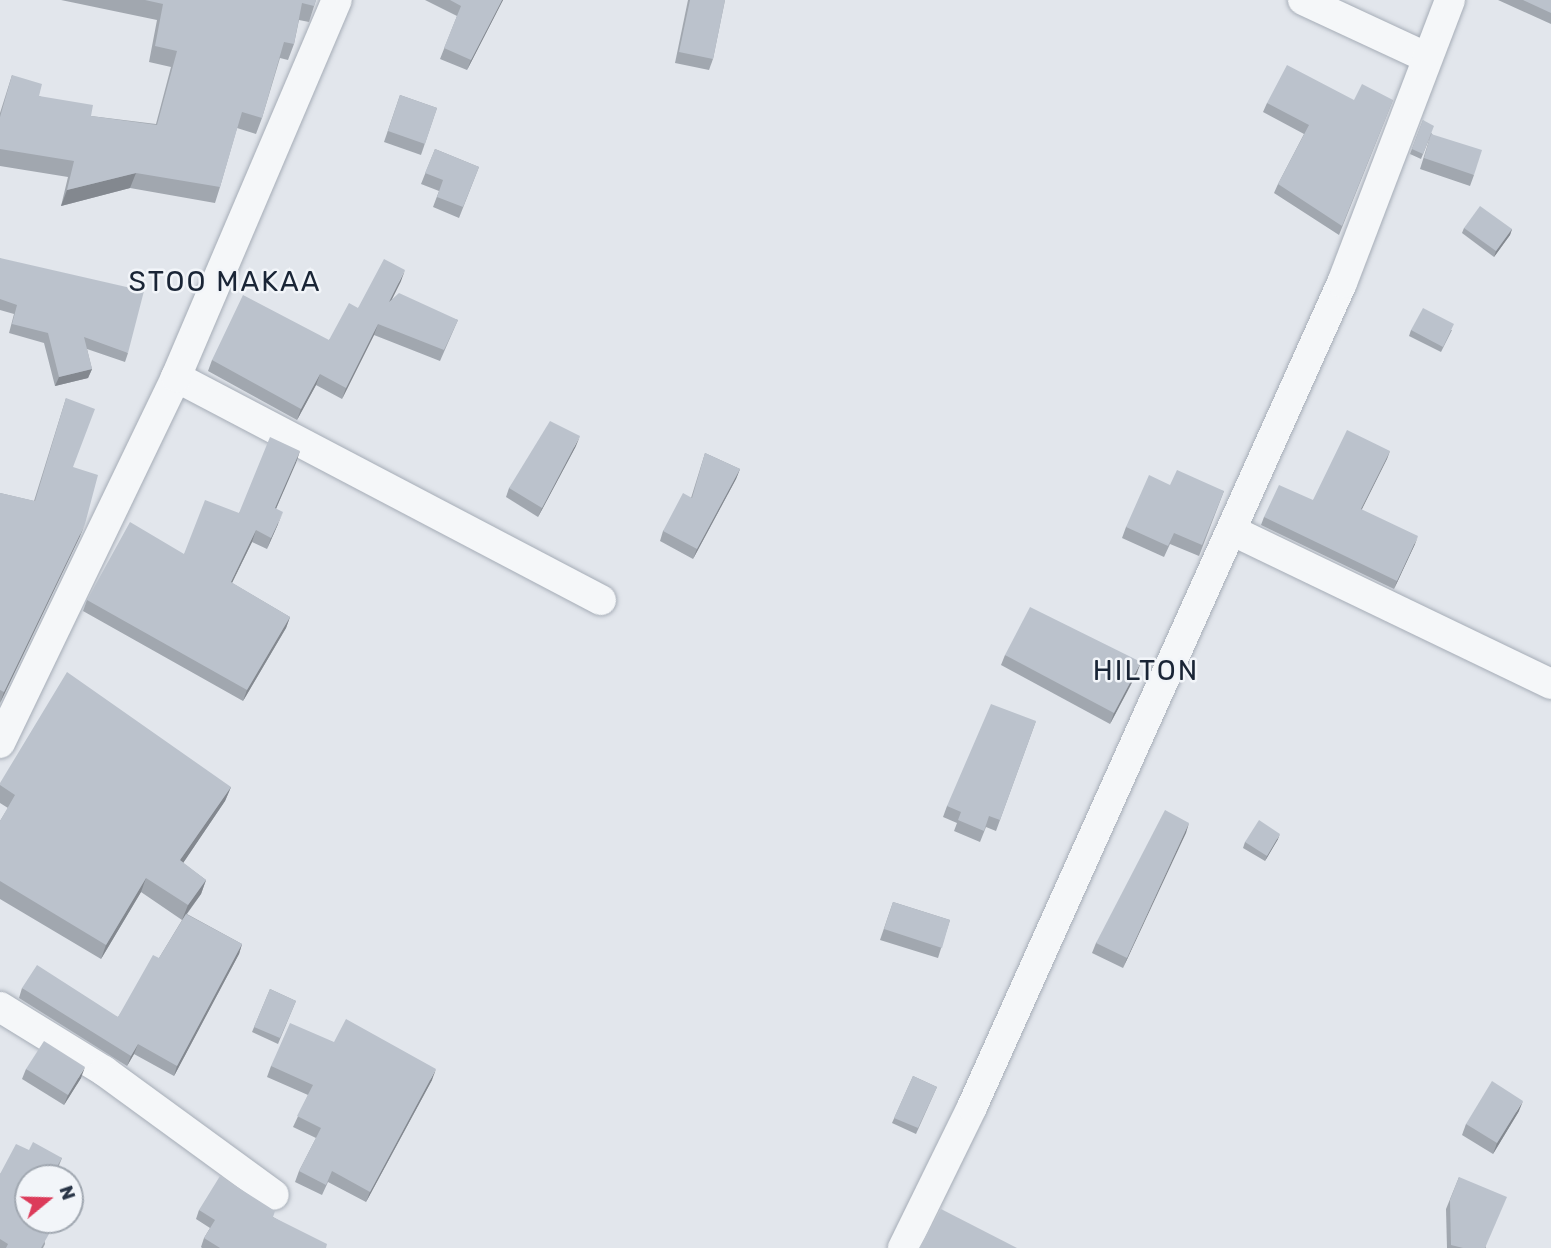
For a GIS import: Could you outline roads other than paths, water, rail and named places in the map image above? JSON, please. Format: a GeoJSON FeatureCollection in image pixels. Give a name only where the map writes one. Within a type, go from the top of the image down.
{"type":"FeatureCollection","features":[{"type":"Feature","properties":{"kind":"street"},"geometry":{"type":"LineString","coordinates":[[0,743],[176,377],[337,0]]}},
{"type":"Feature","properties":{"kind":"street"},"geometry":{"type":"LineString","coordinates":[[1303,0],[1426,57]]}},
{"type":"Feature","properties":{"kind":"street"},"geometry":{"type":"LineString","coordinates":[[902,1248],[1233,531],[1342,282],[1450,0]]}},
{"type":"Feature","properties":{"kind":"street"},"geometry":{"type":"LineString","coordinates":[[176,377],[601,600]]}},
{"type":"Feature","properties":{"kind":"street"},"geometry":{"type":"LineString","coordinates":[[1233,531],[1551,684]]}},
{"type":"Feature","properties":{"kind":"street"},"geometry":{"type":"LineString","coordinates":[[0,1007],[104,1071],[274,1195]]}},
{"type":"Feature","properties":{"kind":"district","name":"STOO MAKAA"},"geometry":{"type":"Point","coordinates":[225,282]}},
{"type":"Feature","properties":{"kind":"district","name":"HILTON"},"geometry":{"type":"Point","coordinates":[1146,671]}}]}
